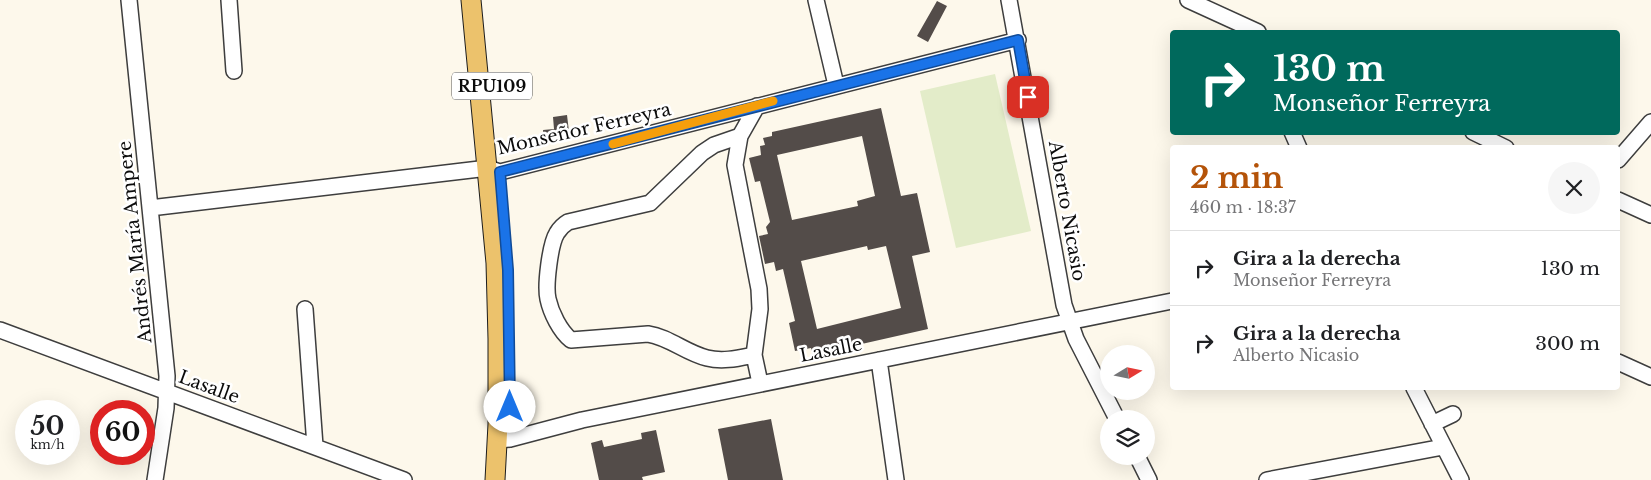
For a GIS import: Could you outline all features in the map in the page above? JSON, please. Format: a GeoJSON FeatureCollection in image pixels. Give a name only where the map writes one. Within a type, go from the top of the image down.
{"type":"FeatureCollection","features":[{"type":"Feature","properties":{"kind":"main road","name":"RPU109"},"geometry":{"type":"LineString","coordinates":[[471,0],[510,298],[504,440],[507,480]]}},
{"type":"Feature","properties":{"kind":"main road","name":"RPU109"},"geometry":{"type":"LineString","coordinates":[[483,0],[494,170]]}},
{"type":"Feature","properties":{"kind":"main road","name":"RPU109"},"geometry":{"type":"LineString","coordinates":[[495,480],[504,440]]}},
{"type":"Feature","properties":{"kind":"street","name":"Andrés María Ampere"},"geometry":{"type":"LineString","coordinates":[[129,0],[167,376],[167,392],[155,480]]}},
{"type":"Feature","properties":{"kind":"street"},"geometry":{"type":"LineString","coordinates":[[229,0],[234,71]]}},
{"type":"Feature","properties":{"kind":"street"},"geometry":{"type":"LineString","coordinates":[[816,0],[836,85]]}},
{"type":"Feature","properties":{"kind":"street","name":"Alberto Nicasio"},"geometry":{"type":"LineString","coordinates":[[1009,0],[1018,40],[1064,306],[1076,339],[1112,410]]}},
{"type":"Feature","properties":{"kind":"street"},"geometry":{"type":"LineString","coordinates":[[1188,0],[1244,29]]}},
{"type":"Feature","properties":{"kind":"street","name":"Monseñor Ferreyra"},"geometry":{"type":"LineString","coordinates":[[150,208],[494,170],[627,140],[1018,40]]}},
{"type":"Feature","properties":{"kind":"street"},"geometry":{"type":"LineString","coordinates":[[757,106],[740,136],[735,165],[759,289],[760,309],[754,356],[760,383]]}},
{"type":"Feature","properties":{"kind":"street"},"geometry":{"type":"LineString","coordinates":[[1620,158],[1651,122]]}},
{"type":"Feature","properties":{"kind":"street"},"geometry":{"type":"LineString","coordinates":[[1479,135],[1500,145]]}},
{"type":"Feature","properties":{"kind":"street"},"geometry":{"type":"LineString","coordinates":[[740,136],[714,145],[702,153],[650,203],[568,222],[561,227],[556,235],[548,267],[547,292],[548,301],[559,326],[571,340],[648,334],[658,336],[705,358],[721,360],[754,356]]}},
{"type":"Feature","properties":{"kind":"street"},"geometry":{"type":"LineString","coordinates":[[1620,201],[1651,215]]}},
{"type":"Feature","properties":{"kind":"street","name":"Lasalle"},"geometry":{"type":"LineString","coordinates":[[504,440],[582,420],[1170,301]]}},
{"type":"Feature","properties":{"kind":"street"},"geometry":{"type":"LineString","coordinates":[[305,310],[315,446]]}},
{"type":"Feature","properties":{"kind":"street","name":"Lasalle"},"geometry":{"type":"LineString","coordinates":[[0,330],[404,480]]}},
{"type":"Feature","properties":{"kind":"street"},"geometry":{"type":"LineString","coordinates":[[878,360],[896,480]]}},
{"type":"Feature","properties":{"kind":"street"},"geometry":{"type":"LineString","coordinates":[[1620,363],[1651,377]]}},
{"type":"Feature","properties":{"kind":"street"},"geometry":{"type":"LineString","coordinates":[[1415,390],[1460,480]]}},
{"type":"Feature","properties":{"kind":"street"},"geometry":{"type":"LineString","coordinates":[[1432,424],[1453,414]]}},
{"type":"Feature","properties":{"kind":"street"},"geometry":{"type":"LineString","coordinates":[[1267,480],[1443,447]]}},
{"type":"Feature","properties":{"kind":"street"},"geometry":{"type":"LineString","coordinates":[[1142,465],[1149,480]]}},
{"type":"Feature","properties":{"kind":"green space"},"geometry":{"type":"Polygon","coordinates":[[[995,74],[1031,231],[956,248],[920,91],[995,74]]]}},
{"type":"Feature","properties":{"kind":"building"},"geometry":{"type":"Polygon","coordinates":[[[937,1],[947,6],[928,42],[917,36],[937,1]]]}},
{"type":"Feature","properties":{"kind":"building"},"geometry":{"type":"Polygon","coordinates":[[[881,108],[901,196],[917,193],[930,252],[912,256],[928,329],[813,355],[811,348],[795,351],[789,323],[795,321],[783,269],[776,271],[774,262],[765,264],[759,236],[768,234],[766,227],[770,222],[760,181],[755,182],[749,158],[761,155],[760,146],[765,145],[763,138],[772,136],[772,132],[881,108]],[[862,136],[777,155],[792,220],[858,206],[857,201],[875,196],[862,136]],[[867,246],[801,261],[817,329],[901,308],[886,246],[868,250],[867,246]]]}},
{"type":"Feature","properties":{"kind":"building"},"geometry":{"type":"Polygon","coordinates":[[[567,115],[570,140],[545,143],[543,130],[554,129],[553,117],[567,115]]]}},
{"type":"Feature","properties":{"kind":"building"},"geometry":{"type":"Polygon","coordinates":[[[771,419],[783,480],[728,480],[718,429],[771,419]]]}},
{"type":"Feature","properties":{"kind":"building"},"geometry":{"type":"Polygon","coordinates":[[[656,430],[665,472],[642,477],[643,480],[599,480],[591,443],[602,440],[604,447],[642,439],[641,433],[656,430]]]}},
{"type":"Feature","properties":{"kind":"slow traffic"},"geometry":{"type":"LineString","coordinates":[[613,144],[773,101]]}},
{"type":"Feature","properties":{"kind":"route"},"geometry":{"type":"LineString","coordinates":[[510,407],[510,298],[500,172],[1018,40],[1028,97]]}}]}
